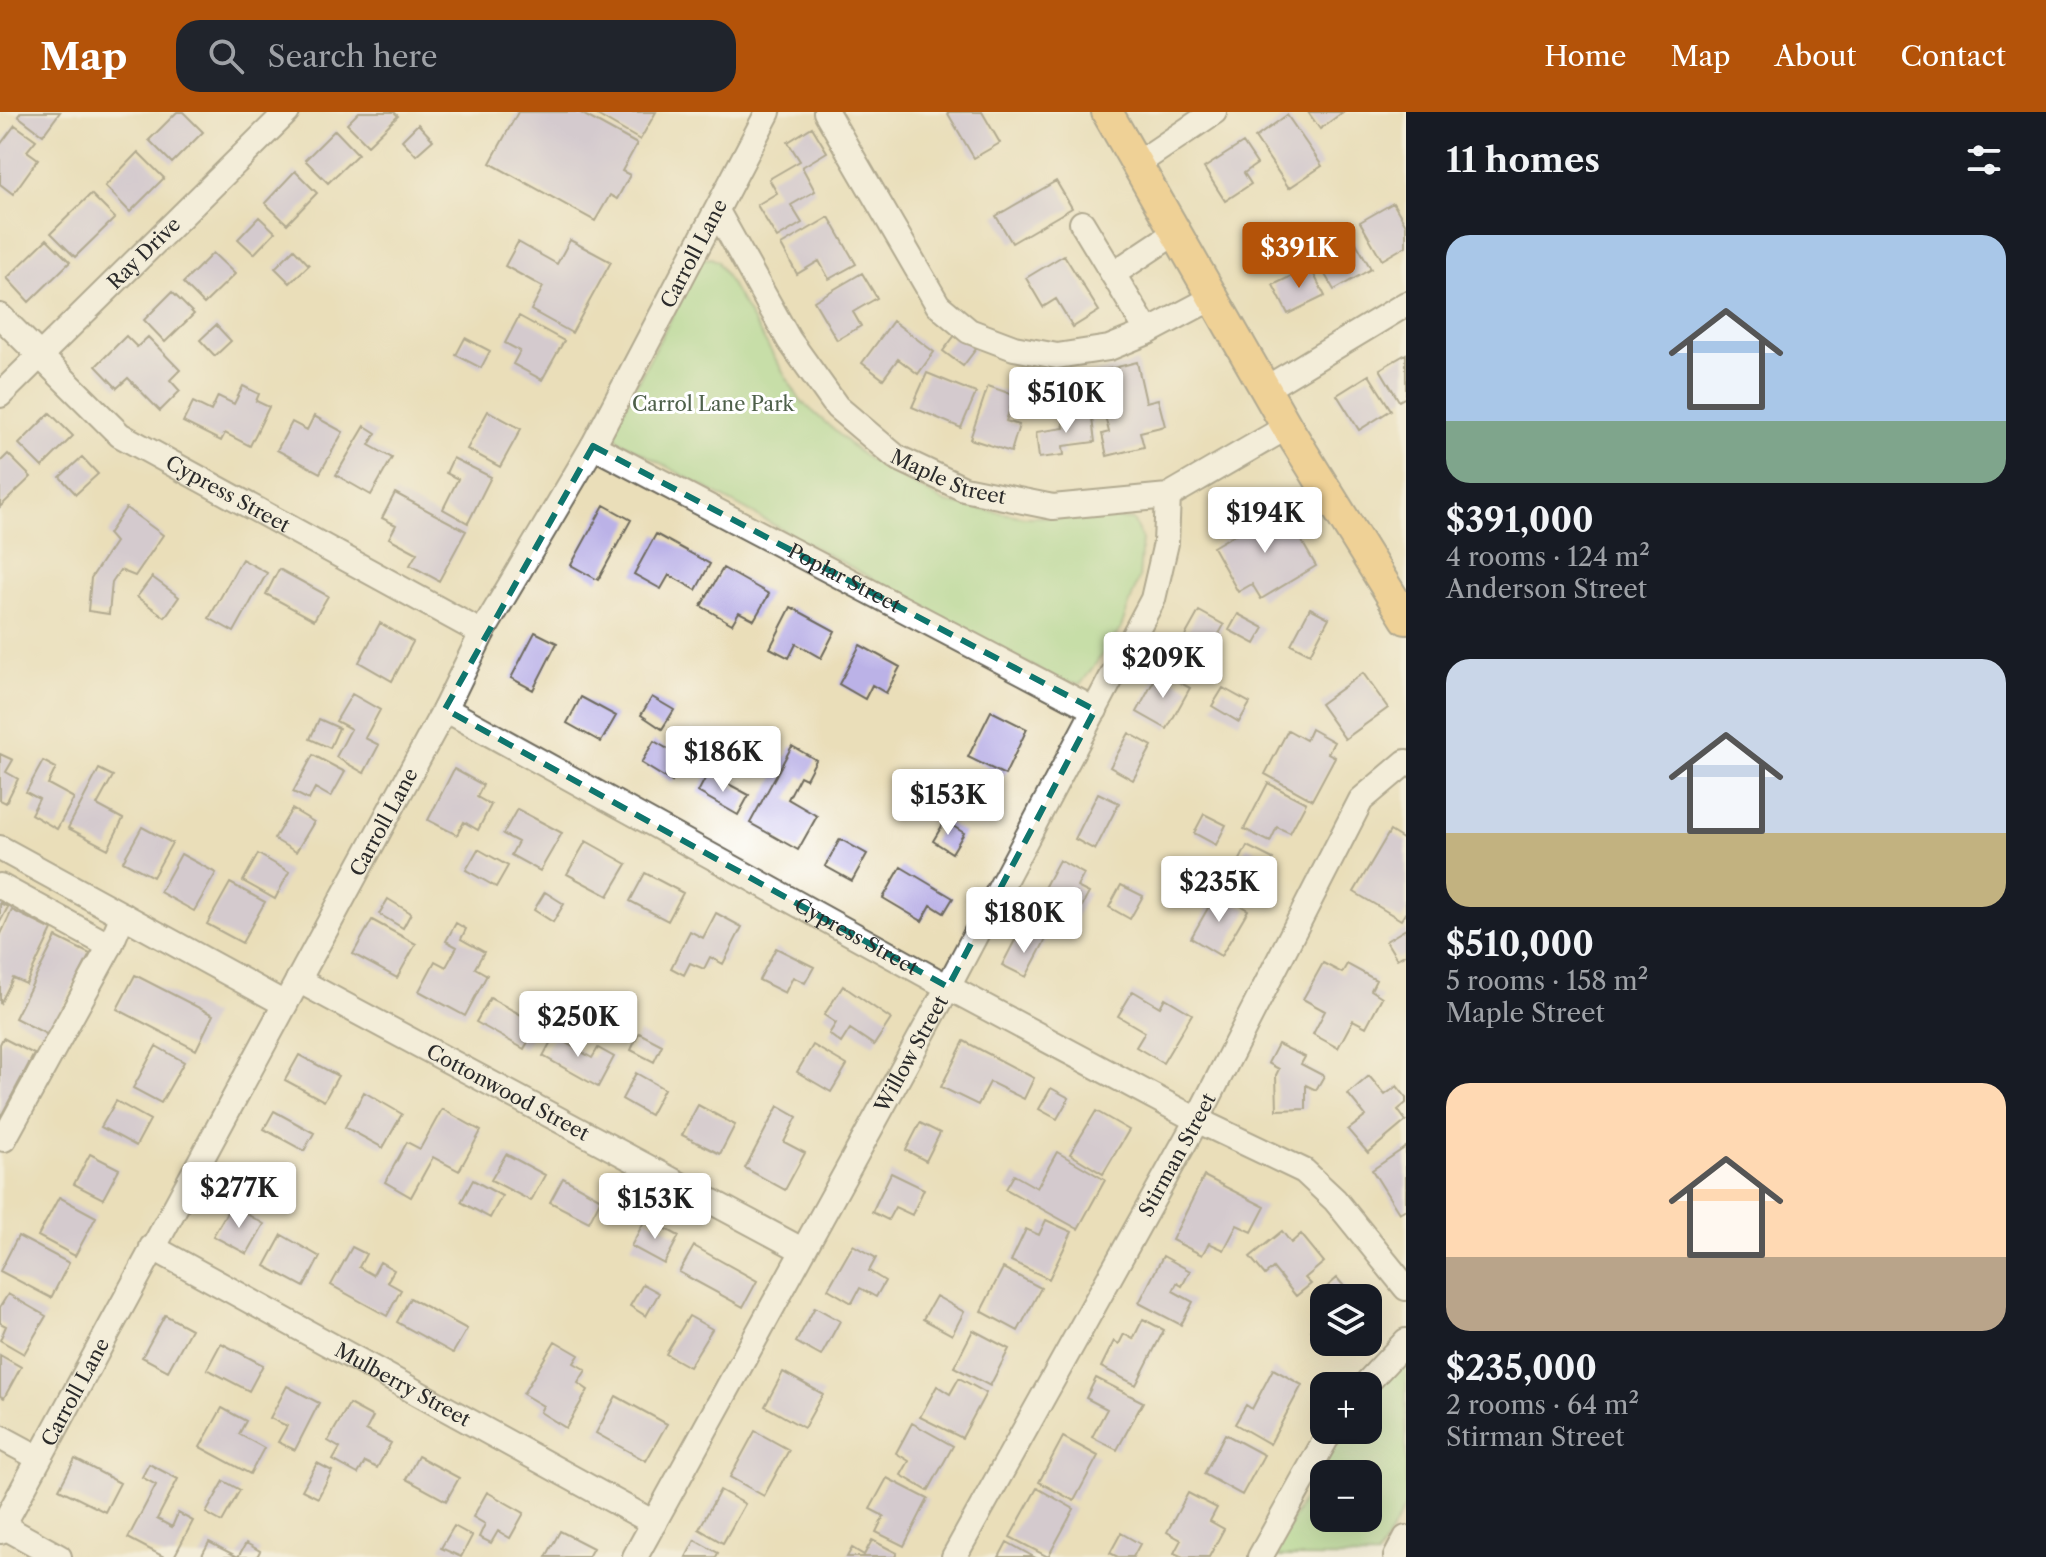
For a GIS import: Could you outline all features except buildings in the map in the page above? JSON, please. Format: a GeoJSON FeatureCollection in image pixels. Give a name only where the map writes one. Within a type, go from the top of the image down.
{"type":"FeatureCollection","features":[{"type":"Feature","properties":{"kind":"main road"},"geometry":{"type":"LineString","coordinates":[[1107,112],[1287,427],[1406,619]]}},
{"type":"Feature","properties":{"kind":"street","name":"Ray Drive"},"geometry":{"type":"LineString","coordinates":[[0,395],[287,112]]}},
{"type":"Feature","properties":{"kind":"street","name":"Carroll Lane"},"geometry":{"type":"LineString","coordinates":[[2,1529],[445,709],[482,633],[593,446],[768,112]]}},
{"type":"Feature","properties":{"kind":"street"},"geometry":{"type":"LineString","coordinates":[[826,112],[938,305],[969,331],[1014,348],[1057,356],[1109,348],[1148,332],[1214,297]]}},
{"type":"Feature","properties":{"kind":"street"},"geometry":{"type":"LineString","coordinates":[[1137,164],[1214,112]]}},
{"type":"Feature","properties":{"kind":"street","name":"Maple Street"},"geometry":{"type":"LineString","coordinates":[[717,211],[789,340],[837,407],[896,457],[964,489],[1053,507],[1168,496],[1287,427]]}},
{"type":"Feature","properties":{"kind":"street"},"geometry":{"type":"LineString","coordinates":[[1082,223],[1148,332]]}},
{"type":"Feature","properties":{"kind":"street"},"geometry":{"type":"LineString","coordinates":[[1113,274],[1176,232]]}},
{"type":"Feature","properties":{"kind":"street"},"geometry":{"type":"LineString","coordinates":[[1267,388],[1406,304]]}},
{"type":"Feature","properties":{"kind":"street","name":"Cypress Street"},"geometry":{"type":"LineString","coordinates":[[0,316],[120,435],[482,633]]}},
{"type":"Feature","properties":{"kind":"street","name":"Poplar Street"},"geometry":{"type":"LineString","coordinates":[[593,446],[1095,710]]}},
{"type":"Feature","properties":{"kind":"street","name":"Willow Street"},"geometry":{"type":"LineString","coordinates":[[635,1557],[948,987],[1153,599],[1166,543],[1168,496]]}},
{"type":"Feature","properties":{"kind":"street","name":"Cypress Street"},"geometry":{"type":"LineString","coordinates":[[445,709],[948,987],[1197,1120],[1304,1171],[1335,1200],[1406,1288]]}},
{"type":"Feature","properties":{"kind":"street","name":"Stirman Street"},"geometry":{"type":"LineString","coordinates":[[954,1557],[1197,1120],[1361,800],[1406,762]]}},
{"type":"Feature","properties":{"kind":"street"},"geometry":{"type":"LineString","coordinates":[[0,848],[285,1004]]}},
{"type":"Feature","properties":{"kind":"street"},"geometry":{"type":"LineString","coordinates":[[0,886],[110,946]]}},
{"type":"Feature","properties":{"kind":"street"},"geometry":{"type":"LineString","coordinates":[[4,1139],[110,946],[123,915]]}},
{"type":"Feature","properties":{"kind":"street","name":"Cottonwood Street"},"geometry":{"type":"LineString","coordinates":[[298,980],[802,1250]]}},
{"type":"Feature","properties":{"kind":"street","name":"Mulberry Street"},"geometry":{"type":"LineString","coordinates":[[152,1247],[654,1523]]}},
{"type":"Feature","properties":{"kind":"street"},"geometry":{"type":"LineString","coordinates":[[1377,1372],[1406,1341]]}},
{"type":"Feature","properties":{"kind":"street"},"geometry":{"type":"LineString","coordinates":[[0,1437],[39,1458]]}},
{"type":"Feature","properties":{"kind":"street"},"geometry":{"type":"LineString","coordinates":[[1260,1557],[1323,1444]]}},
{"type":"Feature","properties":{"kind":"street"},"geometry":{"type":"LineString","coordinates":[[2,1529],[59,1557]]}},
{"type":"Feature","properties":{"kind":"street"},"geometry":{"type":"LineString","coordinates":[[1396,1557],[1406,1538]]}},
{"type":"Feature","properties":{"kind":"highlighted area"},"geometry":{"type":"Polygon","coordinates":[[[593,446],[1095,710],[948,987],[445,709],[593,446]]]}},
{"type":"Feature","properties":{"kind":"green space","name":"Carrol Lane Park"},"geometry":{"type":"Polygon","coordinates":[[[702,259],[717,261],[800,400],[862,455],[946,503],[1025,517],[1093,516],[1133,520],[1142,539],[1139,578],[1120,630],[1081,684],[1056,679],[620,441],[612,431],[702,259]]]}},
{"type":"Feature","properties":{"kind":"green space"},"geometry":{"type":"Polygon","coordinates":[[[1406,1357],[1406,1505],[1377,1557],[1272,1557],[1310,1488],[1310,1532],[1382,1532],[1382,1460],[1325,1460],[1334,1444],[1382,1444],[1382,1384],[1406,1357]]]}}]}
